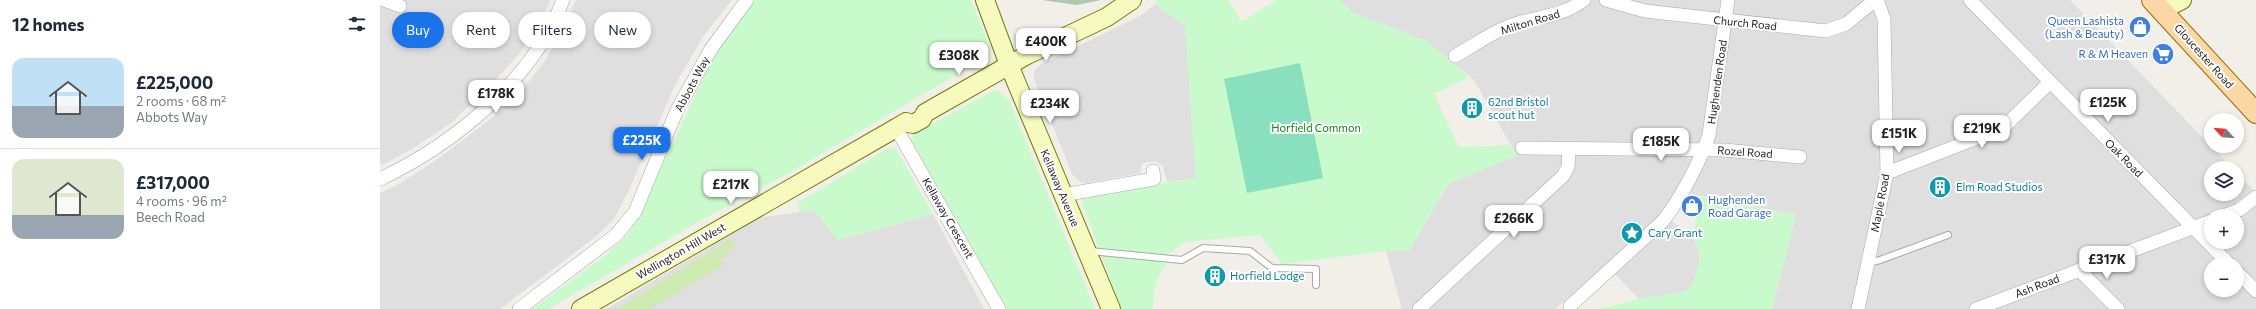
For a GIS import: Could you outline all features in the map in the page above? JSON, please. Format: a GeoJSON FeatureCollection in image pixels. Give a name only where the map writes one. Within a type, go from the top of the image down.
{"type":"FeatureCollection","features":[{"type":"Feature","properties":{"kind":"main road","name":"Gloucester Road"},"geometry":{"type":"LineString","coordinates":[[2157,5],[2256,113]]}},
{"type":"Feature","properties":{"kind":"street"},"geometry":{"type":"LineString","coordinates":[[386,0],[400,6]]}},
{"type":"Feature","properties":{"kind":"street"},"geometry":{"type":"LineString","coordinates":[[380,179],[446,142],[498,95],[526,65],[552,24],[562,0]]}},
{"type":"Feature","properties":{"kind":"street","name":"Abbots Way"},"geometry":{"type":"LineString","coordinates":[[519,309],[616,235],[635,212],[677,110],[711,49],[747,0]]}},
{"type":"Feature","properties":{"kind":"street","name":"Kellaway Avenue"},"geometry":{"type":"LineString","coordinates":[[985,0],[1009,65],[1111,309]]}},
{"type":"Feature","properties":{"kind":"street","name":"Wellington Hill West"},"geometry":{"type":"LineString","coordinates":[[581,309],[901,125],[908,115],[917,110],[925,113],[1009,65],[1107,17],[1132,0]]}},
{"type":"Feature","properties":{"kind":"street","name":"Milton Road"},"geometry":{"type":"LineString","coordinates":[[1455,56],[1495,32],[1518,23],[1552,16],[1576,6],[1584,0]]}},
{"type":"Feature","properties":{"kind":"street","name":"Church Road"},"geometry":{"type":"LineString","coordinates":[[1606,0],[1645,11],[1826,31],[1846,24],[1876,0]]}},
{"type":"Feature","properties":{"kind":"street","name":"Hughenden Road"},"geometry":{"type":"LineString","coordinates":[[1570,306],[1663,221],[1671,211],[1704,150],[1709,135],[1728,0]]}},
{"type":"Feature","properties":{"kind":"street","name":"Maple Road"},"geometry":{"type":"LineString","coordinates":[[1858,309],[1887,173],[1884,19],[1876,0]]}},
{"type":"Feature","properties":{"kind":"street","name":"Oak Road"},"geometry":{"type":"LineString","coordinates":[[1970,0],[2222,257]]}},
{"type":"Feature","properties":{"kind":"street"},"geometry":{"type":"LineString","coordinates":[[2157,5],[2182,0]]}},
{"type":"Feature","properties":{"kind":"street"},"geometry":{"type":"LineString","coordinates":[[1887,173],[2003,128],[2050,82]]}},
{"type":"Feature","properties":{"kind":"street","name":"Kellaway Crescent"},"geometry":{"type":"LineString","coordinates":[[901,125],[999,309]]}},
{"type":"Feature","properties":{"kind":"street","name":"Rozel Road"},"geometry":{"type":"LineString","coordinates":[[1522,148],[1704,150],[1800,157]]}},
{"type":"Feature","properties":{"kind":"street"},"geometry":{"type":"LineString","coordinates":[[1419,309],[1563,176],[1568,167],[1569,149]]}},
{"type":"Feature","properties":{"kind":"street"},"geometry":{"type":"LineString","coordinates":[[1063,195],[1154,179],[1153,171]]}},
{"type":"Feature","properties":{"kind":"street"},"geometry":{"type":"LineString","coordinates":[[2240,209],[2256,197]]}},
{"type":"Feature","properties":{"kind":"street","name":"Ash Road"},"geometry":{"type":"LineString","coordinates":[[1976,309],[2204,224]]}},
{"type":"Feature","properties":{"kind":"street"},"geometry":{"type":"LineString","coordinates":[[2079,270],[2118,309]]}},
{"type":"Feature","properties":{"kind":"street"},"geometry":{"type":"LineString","coordinates":[[2244,279],[2256,292]]}},
{"type":"Feature","properties":{"kind":"lane"},"geometry":{"type":"LineString","coordinates":[[1868,263],[1948,235]]}},
{"type":"Feature","properties":{"kind":"lane"},"geometry":{"type":"LineString","coordinates":[[1086,251],[1182,260],[1203,248],[1250,251],[1272,268],[1316,269],[1316,285]]}},
{"type":"Feature","properties":{"kind":"shaded area"},"geometry":{"type":"Polygon","coordinates":[[[380,0],[550,0],[545,12],[518,12],[518,48],[523,48],[488,88],[451,123],[412,149],[380,166],[380,0]]]}},
{"type":"Feature","properties":{"kind":"shaded area"},"geometry":{"type":"Polygon","coordinates":[[[576,0],[732,0],[704,35],[675,85],[628,192],[613,220],[594,238],[500,309],[380,309],[380,193],[399,184],[435,161],[496,115],[523,89],[545,61],[553,48],[586,48],[586,12],[571,12],[576,0]]]}},
{"type":"Feature","properties":{"kind":"shaded area"},"geometry":{"type":"Polygon","coordinates":[[[1339,0],[2070,0],[2204,139],[2204,153],[2218,153],[2225,161],[2204,161],[2204,201],[2244,201],[2244,180],[2256,193],[2256,309],[1772,309],[1796,215],[1677,191],[1661,214],[1693,235],[1700,259],[1693,284],[1684,292],[1639,299],[1606,265],[1555,309],[1402,309],[1386,251],[1409,251],[1449,183],[1517,156],[1474,80],[1426,41],[1353,13],[1339,0]]]}},
{"type":"Feature","properties":{"kind":"shaded area"},"geometry":{"type":"Polygon","coordinates":[[[1155,4],[1185,25],[1196,178],[1167,182],[1163,166],[1155,161],[1142,163],[1140,173],[1085,183],[1080,182],[1072,174],[1034,79],[1034,72],[1040,65],[1142,15],[1155,4]]]}},
{"type":"Feature","properties":{"kind":"shaded area"},"geometry":{"type":"Polygon","coordinates":[[[814,210],[838,240],[933,214],[984,309],[606,309],[759,218],[814,210]]]}},
{"type":"Feature","properties":{"kind":"green space"},"geometry":{"type":"Polygon","coordinates":[[[756,0],[971,0],[990,47],[985,58],[782,177],[707,217],[548,309],[533,309],[606,255],[628,234],[642,209],[716,51],[756,0]]]}},
{"type":"Feature","properties":{"kind":"green space"},"geometry":{"type":"Polygon","coordinates":[[[1042,0],[1101,0],[1077,5],[1042,0]]]}},
{"type":"Feature","properties":{"kind":"green space","name":"Horfield Common"},"geometry":{"type":"Polygon","coordinates":[[[1157,0],[1228,0],[1242,22],[1276,0],[1339,0],[1353,13],[1426,41],[1469,77],[1434,94],[1459,147],[1510,145],[1517,156],[1449,183],[1409,251],[1386,251],[1282,264],[1260,235],[1185,242],[1169,253],[1167,264],[1160,273],[1156,285],[1153,309],[1121,309],[1080,196],[1196,178],[1185,25],[1155,4],[1157,0]]]}},
{"type":"Feature","properties":{"kind":"green space"},"geometry":{"type":"Polygon","coordinates":[[[1300,63],[1323,178],[1247,193],[1224,79],[1300,63]]]}},
{"type":"Feature","properties":{"kind":"green space"},"geometry":{"type":"Polygon","coordinates":[[[997,90],[1009,100],[1095,309],[1007,309],[912,142],[913,135],[992,91],[997,90]]]}},
{"type":"Feature","properties":{"kind":"green space"},"geometry":{"type":"Polygon","coordinates":[[[888,148],[896,149],[933,214],[838,240],[815,210],[799,212],[798,203],[888,148]]]}},
{"type":"Feature","properties":{"kind":"green space"},"geometry":{"type":"Polygon","coordinates":[[[1700,197],[1796,215],[1772,309],[1600,309],[1639,299],[1684,292],[1693,284],[1700,259],[1693,235],[1700,197]]]}},
{"type":"Feature","properties":{"kind":"green space"},"geometry":{"type":"Polygon","coordinates":[[[731,239],[735,245],[720,260],[723,265],[650,309],[617,309],[731,239]]]}},
{"type":"Feature","properties":{"kind":"place","name":"Queen Lashista (Lash & Beauty)"},"geometry":{"type":"Point","coordinates":[2140,27]}},
{"type":"Feature","properties":{"kind":"place","name":"R & M Heaven"},"geometry":{"type":"Point","coordinates":[2163,54]}},
{"type":"Feature","properties":{"kind":"place","name":"62nd Bristol scout hut"},"geometry":{"type":"Point","coordinates":[1472,108]}},
{"type":"Feature","properties":{"kind":"place","name":"Elm Road Studios"},"geometry":{"type":"Point","coordinates":[1940,187]}},
{"type":"Feature","properties":{"kind":"place","name":"Hughenden Road Garage"},"geometry":{"type":"Point","coordinates":[1692,206]}},
{"type":"Feature","properties":{"kind":"place","name":"Cary Grant"},"geometry":{"type":"Point","coordinates":[1632,233]}},
{"type":"Feature","properties":{"kind":"place","name":"Horfield Lodge"},"geometry":{"type":"Point","coordinates":[1215,276]}}]}
